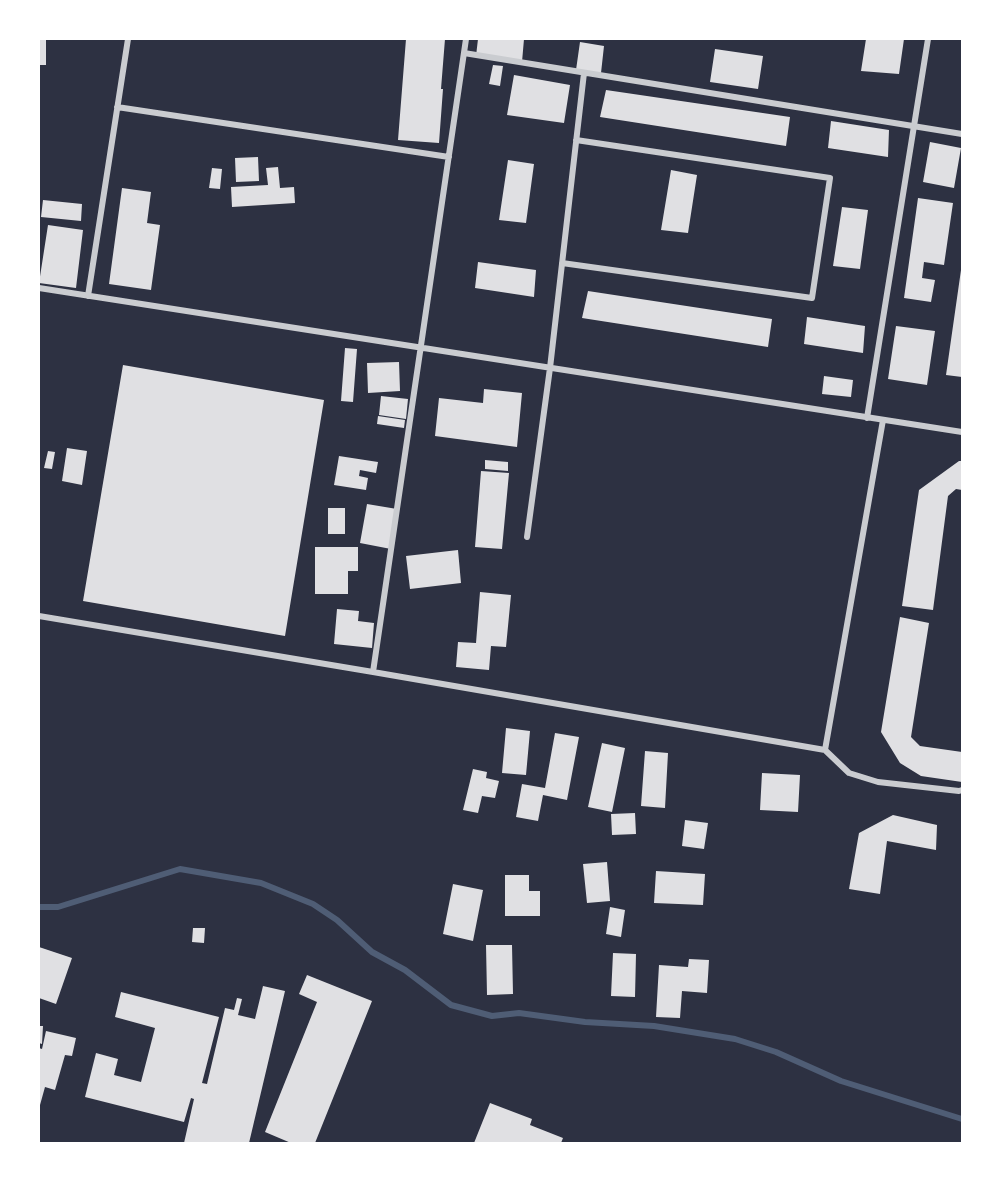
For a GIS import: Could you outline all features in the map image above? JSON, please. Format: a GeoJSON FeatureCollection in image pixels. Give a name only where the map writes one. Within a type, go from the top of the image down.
{"type":"FeatureCollection","features":[{"type":"Feature","properties":{"kind":"street"},"geometry":{"type":"LineString","coordinates":[[88,296],[128,39]]}},
{"type":"Feature","properties":{"kind":"street"},"geometry":{"type":"LineString","coordinates":[[373,672],[466,39]]}},
{"type":"Feature","properties":{"kind":"street"},"geometry":{"type":"LineString","coordinates":[[867,418],[928,39]]}},
{"type":"Feature","properties":{"kind":"street"},"geometry":{"type":"LineString","coordinates":[[464,53],[962,134]]}},
{"type":"Feature","properties":{"kind":"street"},"geometry":{"type":"LineString","coordinates":[[527,537],[550,368],[584,73]]}},
{"type":"Feature","properties":{"kind":"street"},"geometry":{"type":"LineString","coordinates":[[117,107],[449,158]]}},
{"type":"Feature","properties":{"kind":"street"},"geometry":{"type":"LineString","coordinates":[[562,263],[812,298],[830,178],[576,141]]}},
{"type":"Feature","properties":{"kind":"street"},"geometry":{"type":"LineString","coordinates":[[39,288],[962,432]]}},
{"type":"Feature","properties":{"kind":"street"},"geometry":{"type":"LineString","coordinates":[[825,750],[883,420]]}},
{"type":"Feature","properties":{"kind":"street"},"geometry":{"type":"LineString","coordinates":[[39,616],[825,750],[849,773],[878,782],[962,790]]}},
{"type":"Feature","properties":{"kind":"building"},"geometry":{"type":"Polygon","coordinates":[[[39,39],[46,39],[46,65],[39,65],[39,39]]]}},
{"type":"Feature","properties":{"kind":"building"},"geometry":{"type":"Polygon","coordinates":[[[406,39],[445,39],[439,143],[398,140],[406,39]]]}},
{"type":"Feature","properties":{"kind":"building"},"geometry":{"type":"Polygon","coordinates":[[[478,39],[524,39],[522,62],[476,56],[478,39]]]}},
{"type":"Feature","properties":{"kind":"building"},"geometry":{"type":"Polygon","coordinates":[[[866,39],[904,39],[899,74],[861,71],[866,39]]]}},
{"type":"Feature","properties":{"kind":"building"},"geometry":{"type":"Polygon","coordinates":[[[580,42],[604,46],[601,73],[576,70],[580,42]]]}},
{"type":"Feature","properties":{"kind":"building"},"geometry":{"type":"Polygon","coordinates":[[[715,49],[763,56],[758,89],[710,82],[715,49]]]}},
{"type":"Feature","properties":{"kind":"building"},"geometry":{"type":"Polygon","coordinates":[[[493,65],[503,66],[500,86],[489,84],[493,65]]]}},
{"type":"Feature","properties":{"kind":"building"},"geometry":{"type":"Polygon","coordinates":[[[514,75],[570,85],[564,123],[507,115],[514,75]]]}},
{"type":"Feature","properties":{"kind":"building"},"geometry":{"type":"Polygon","coordinates":[[[606,90],[790,117],[786,146],[600,117],[606,90]]]}},
{"type":"Feature","properties":{"kind":"building"},"geometry":{"type":"Polygon","coordinates":[[[831,121],[889,130],[888,157],[828,148],[831,121]]]}},
{"type":"Feature","properties":{"kind":"building"},"geometry":{"type":"Polygon","coordinates":[[[930,142],[961,148],[954,188],[923,182],[930,142]]]}},
{"type":"Feature","properties":{"kind":"building"},"geometry":{"type":"Polygon","coordinates":[[[258,157],[259,181],[236,182],[235,158],[258,157]]]}},
{"type":"Feature","properties":{"kind":"building"},"geometry":{"type":"Polygon","coordinates":[[[508,160],[534,164],[526,223],[499,220],[508,160]]]}},
{"type":"Feature","properties":{"kind":"building"},"geometry":{"type":"Polygon","coordinates":[[[278,167],[280,188],[294,187],[295,203],[232,207],[231,187],[268,185],[266,168],[278,167]]]}},
{"type":"Feature","properties":{"kind":"building"},"geometry":{"type":"Polygon","coordinates":[[[212,168],[222,169],[220,189],[209,188],[212,168]]]}},
{"type":"Feature","properties":{"kind":"building"},"geometry":{"type":"Polygon","coordinates":[[[671,170],[697,175],[688,233],[661,230],[671,170]]]}},
{"type":"Feature","properties":{"kind":"building"},"geometry":{"type":"Polygon","coordinates":[[[122,188],[151,192],[147,223],[160,225],[151,290],[109,284],[122,188]]]}},
{"type":"Feature","properties":{"kind":"building"},"geometry":{"type":"Polygon","coordinates":[[[918,198],[953,203],[944,265],[924,262],[922,278],[935,280],[931,302],[904,298],[918,198]]]}},
{"type":"Feature","properties":{"kind":"building"},"geometry":{"type":"Polygon","coordinates":[[[43,200],[82,204],[81,221],[41,217],[43,200]]]}},
{"type":"Feature","properties":{"kind":"building"},"geometry":{"type":"Polygon","coordinates":[[[842,207],[868,210],[860,269],[833,266],[842,207]]]}},
{"type":"Feature","properties":{"kind":"building"},"geometry":{"type":"Polygon","coordinates":[[[48,225],[83,230],[76,288],[39,283],[48,225]]]}},
{"type":"Feature","properties":{"kind":"building"},"geometry":{"type":"Polygon","coordinates":[[[478,262],[536,270],[534,297],[475,288],[478,262]]]}},
{"type":"Feature","properties":{"kind":"building"},"geometry":{"type":"Polygon","coordinates":[[[962,270],[962,377],[946,375],[962,270]]]}},
{"type":"Feature","properties":{"kind":"building"},"geometry":{"type":"Polygon","coordinates":[[[588,291],[772,319],[768,347],[582,318],[588,291]]]}},
{"type":"Feature","properties":{"kind":"building"},"geometry":{"type":"Polygon","coordinates":[[[807,317],[865,326],[863,353],[804,344],[807,317]]]}},
{"type":"Feature","properties":{"kind":"building"},"geometry":{"type":"Polygon","coordinates":[[[896,326],[935,331],[927,385],[888,379],[896,326]]]}},
{"type":"Feature","properties":{"kind":"building"},"geometry":{"type":"Polygon","coordinates":[[[345,348],[357,349],[353,402],[341,401],[345,348]]]}},
{"type":"Feature","properties":{"kind":"building"},"geometry":{"type":"Polygon","coordinates":[[[399,362],[400,391],[368,393],[367,363],[399,362]]]}},
{"type":"Feature","properties":{"kind":"building"},"geometry":{"type":"Polygon","coordinates":[[[123,365],[324,400],[285,636],[83,601],[123,365]]]}},
{"type":"Feature","properties":{"kind":"building"},"geometry":{"type":"Polygon","coordinates":[[[824,376],[853,380],[851,397],[822,394],[824,376]]]}},
{"type":"Feature","properties":{"kind":"building"},"geometry":{"type":"Polygon","coordinates":[[[484,389],[522,393],[517,447],[435,436],[439,398],[483,403],[484,389]]]}},
{"type":"Feature","properties":{"kind":"building"},"geometry":{"type":"Polygon","coordinates":[[[381,396],[408,399],[406,419],[379,415],[381,396]]]}},
{"type":"Feature","properties":{"kind":"building"},"geometry":{"type":"Polygon","coordinates":[[[378,416],[405,420],[404,428],[377,424],[378,416]]]}},
{"type":"Feature","properties":{"kind":"building"},"geometry":{"type":"Polygon","coordinates":[[[67,448],[87,451],[82,485],[62,481],[67,448]]]}},
{"type":"Feature","properties":{"kind":"building"},"geometry":{"type":"Polygon","coordinates":[[[48,451],[55,452],[52,469],[44,468],[48,451]]]}},
{"type":"Feature","properties":{"kind":"building"},"geometry":{"type":"Polygon","coordinates":[[[339,456],[378,462],[376,473],[360,470],[359,476],[368,478],[366,490],[334,485],[339,456]]]}},
{"type":"Feature","properties":{"kind":"building"},"geometry":{"type":"Polygon","coordinates":[[[485,460],[508,462],[508,471],[485,469],[485,460]]]}},
{"type":"Feature","properties":{"kind":"building"},"geometry":{"type":"Polygon","coordinates":[[[962,461],[962,490],[956,489],[948,496],[933,610],[902,606],[919,490],[962,461]]]}},
{"type":"Feature","properties":{"kind":"building"},"geometry":{"type":"Polygon","coordinates":[[[481,471],[509,473],[502,549],[475,547],[481,471]]]}},
{"type":"Feature","properties":{"kind":"building"},"geometry":{"type":"Polygon","coordinates":[[[367,504],[397,509],[391,549],[360,543],[367,504]]]}},
{"type":"Feature","properties":{"kind":"building"},"geometry":{"type":"Polygon","coordinates":[[[328,508],[345,508],[345,534],[328,534],[328,508]]]}},
{"type":"Feature","properties":{"kind":"building"},"geometry":{"type":"Polygon","coordinates":[[[315,547],[358,547],[358,571],[348,571],[348,594],[315,594],[315,547]]]}},
{"type":"Feature","properties":{"kind":"building"},"geometry":{"type":"Polygon","coordinates":[[[458,550],[461,583],[410,589],[406,556],[458,550]]]}},
{"type":"Feature","properties":{"kind":"building"},"geometry":{"type":"Polygon","coordinates":[[[480,592],[511,595],[506,647],[491,646],[489,670],[456,667],[458,642],[476,643],[480,592]]]}},
{"type":"Feature","properties":{"kind":"building"},"geometry":{"type":"Polygon","coordinates":[[[337,609],[359,611],[358,621],[374,623],[372,648],[334,644],[337,609]]]}},
{"type":"Feature","properties":{"kind":"building"},"geometry":{"type":"Polygon","coordinates":[[[900,617],[929,623],[911,737],[920,746],[962,752],[962,782],[921,776],[900,763],[881,732],[900,617]]]}},
{"type":"Feature","properties":{"kind":"building"},"geometry":{"type":"Polygon","coordinates":[[[506,728],[530,731],[526,775],[502,773],[506,728]]]}},
{"type":"Feature","properties":{"kind":"building"},"geometry":{"type":"Polygon","coordinates":[[[555,733],[579,737],[567,800],[543,795],[538,821],[516,817],[522,784],[545,788],[555,733]]]}},
{"type":"Feature","properties":{"kind":"building"},"geometry":{"type":"Polygon","coordinates":[[[602,743],[625,748],[612,812],[588,807],[602,743]]]}},
{"type":"Feature","properties":{"kind":"building"},"geometry":{"type":"Polygon","coordinates":[[[645,751],[668,753],[665,808],[641,806],[645,751]]]}},
{"type":"Feature","properties":{"kind":"building"},"geometry":{"type":"Polygon","coordinates":[[[473,769],[487,772],[486,778],[499,781],[495,798],[482,796],[478,813],[463,810],[473,769]]]}},
{"type":"Feature","properties":{"kind":"building"},"geometry":{"type":"Polygon","coordinates":[[[762,773],[800,775],[798,812],[760,810],[762,773]]]}},
{"type":"Feature","properties":{"kind":"building"},"geometry":{"type":"Polygon","coordinates":[[[635,813],[636,834],[612,835],[611,814],[635,813]]]}},
{"type":"Feature","properties":{"kind":"building"},"geometry":{"type":"Polygon","coordinates":[[[893,815],[937,825],[936,850],[887,841],[880,894],[849,889],[859,833],[893,815]]]}},
{"type":"Feature","properties":{"kind":"building"},"geometry":{"type":"Polygon","coordinates":[[[685,820],[708,823],[704,849],[682,846],[685,820]]]}},
{"type":"Feature","properties":{"kind":"building"},"geometry":{"type":"Polygon","coordinates":[[[607,862],[610,901],[587,903],[583,864],[607,862]]]}},
{"type":"Feature","properties":{"kind":"building"},"geometry":{"type":"Polygon","coordinates":[[[656,871],[705,874],[703,905],[654,903],[656,871]]]}},
{"type":"Feature","properties":{"kind":"building"},"geometry":{"type":"Polygon","coordinates":[[[505,875],[529,875],[529,891],[540,891],[540,916],[505,916],[505,875]]]}},
{"type":"Feature","properties":{"kind":"building"},"geometry":{"type":"Polygon","coordinates":[[[453,884],[483,890],[473,941],[443,934],[453,884]]]}},
{"type":"Feature","properties":{"kind":"building"},"geometry":{"type":"Polygon","coordinates":[[[610,907],[625,910],[621,937],[606,934],[610,907]]]}},
{"type":"Feature","properties":{"kind":"building"},"geometry":{"type":"Polygon","coordinates":[[[193,928],[205,928],[204,943],[192,942],[193,928]]]}},
{"type":"Feature","properties":{"kind":"building"},"geometry":{"type":"Polygon","coordinates":[[[486,945],[512,945],[513,994],[487,995],[486,945]]]}},
{"type":"Feature","properties":{"kind":"building"},"geometry":{"type":"Polygon","coordinates":[[[39,947],[72,958],[56,1004],[39,998],[39,947]]]}},
{"type":"Feature","properties":{"kind":"building"},"geometry":{"type":"Polygon","coordinates":[[[613,953],[636,954],[635,997],[611,996],[613,953]]]}},
{"type":"Feature","properties":{"kind":"building"},"geometry":{"type":"Polygon","coordinates":[[[689,959],[709,960],[707,993],[682,991],[680,1018],[656,1017],[659,965],[688,967],[689,959]]]}},
{"type":"Feature","properties":{"kind":"building"},"geometry":{"type":"Polygon","coordinates":[[[307,975],[372,1001],[315,1143],[291,1143],[265,1132],[317,1002],[299,994],[307,975]]]}},
{"type":"Feature","properties":{"kind":"building"},"geometry":{"type":"Polygon","coordinates":[[[263,986],[285,991],[249,1143],[184,1143],[194,1099],[191,1098],[184,1122],[85,1097],[96,1053],[118,1059],[114,1075],[141,1082],[155,1028],[115,1017],[121,992],[219,1017],[202,1083],[207,1084],[225,1008],[234,1010],[237,998],[242,999],[238,1015],[255,1019],[263,986]]]}},
{"type":"Feature","properties":{"kind":"building"},"geometry":{"type":"Polygon","coordinates":[[[39,1026],[43,1026],[42,1044],[39,1043],[39,1026]]]}},
{"type":"Feature","properties":{"kind":"building"},"geometry":{"type":"Polygon","coordinates":[[[46,1031],[76,1038],[72,1056],[65,1055],[55,1090],[45,1087],[40,1105],[39,1048],[42,1049],[46,1031]]]}},
{"type":"Feature","properties":{"kind":"building"},"geometry":{"type":"Polygon","coordinates":[[[490,1103],[532,1119],[530,1125],[563,1138],[561,1143],[474,1143],[490,1103]]]}},
{"type":"Feature","properties":{"kind":"waterway"},"geometry":{"type":"LineString","coordinates":[[39,907],[58,907],[180,869],[261,883],[313,904],[337,920],[372,952],[405,970],[451,1005],[492,1016],[519,1013],[585,1022],[654,1026],[735,1039],[776,1052],[841,1081],[962,1119]]}}]}
